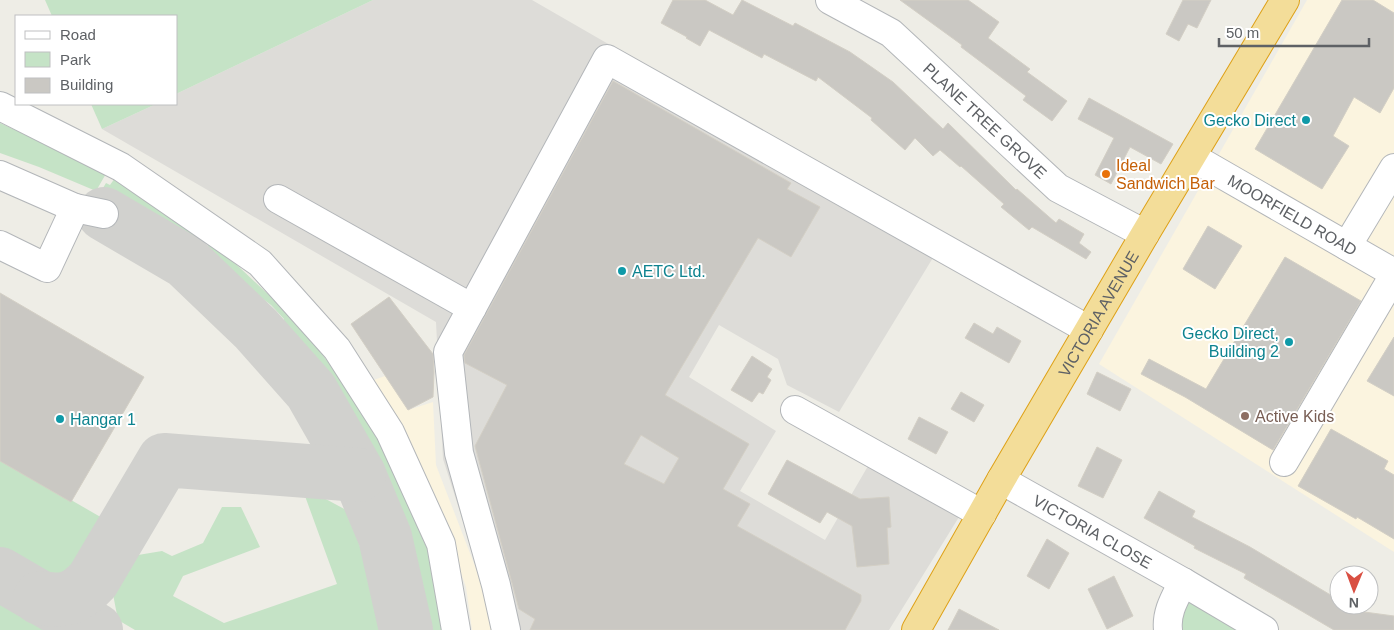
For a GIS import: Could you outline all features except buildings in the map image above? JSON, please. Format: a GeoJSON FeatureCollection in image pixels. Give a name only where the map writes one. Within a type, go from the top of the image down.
{"type":"FeatureCollection","features":[{"type":"Feature","properties":{"kind":"highway","name":"VICTORIA AVENUE"},"geometry":{"type":"LineString","coordinates":[[916,630],[1001,480],[1145,234],[1285,0]]}},
{"type":"Feature","properties":{"kind":"street","name":"PLANE TREE GROVE"},"geometry":{"type":"LineString","coordinates":[[830,0],[891,33],[1058,188],[1145,234]]}},
{"type":"Feature","properties":{"kind":"street"},"geometry":{"type":"LineString","coordinates":[[506,630],[496,585],[459,453],[448,352],[607,60],[1089,330]]}},
{"type":"Feature","properties":{"kind":"street"},"geometry":{"type":"LineString","coordinates":[[0,106],[116,164],[260,263],[336,349],[390,432],[441,544],[456,630]]}},
{"type":"Feature","properties":{"kind":"street","name":"MOORFIELD ROAD"},"geometry":{"type":"LineString","coordinates":[[1192,157],[1394,274]]}},
{"type":"Feature","properties":{"kind":"street"},"geometry":{"type":"LineString","coordinates":[[1347,246],[1394,168]]}},
{"type":"Feature","properties":{"kind":"street"},"geometry":{"type":"LineString","coordinates":[[0,175],[75,208],[104,214]]}},
{"type":"Feature","properties":{"kind":"street"},"geometry":{"type":"LineString","coordinates":[[278,199],[472,308]]}},
{"type":"Feature","properties":{"kind":"street"},"geometry":{"type":"LineString","coordinates":[[0,245],[47,268],[75,208]]}},
{"type":"Feature","properties":{"kind":"street"},"geometry":{"type":"LineString","coordinates":[[1284,462],[1394,274]]}},
{"type":"Feature","properties":{"kind":"street"},"geometry":{"type":"LineString","coordinates":[[796,410],[982,514]]}},
{"type":"Feature","properties":{"kind":"street","name":"VICTORIA CLOSE"},"geometry":{"type":"LineString","coordinates":[[1001,480],[1183,582],[1264,630]]}},
{"type":"Feature","properties":{"kind":"street"},"geometry":{"type":"LineString","coordinates":[[1168,630],[1170,609],[1183,582]]}},
{"type":"Feature","properties":{"kind":"shaded area"},"geometry":{"type":"Polygon","coordinates":[[[373,0],[532,0],[945,238],[839,412],[787,385],[778,359],[719,325],[689,377],[776,431],[740,491],[825,540],[868,466],[959,517],[889,630],[492,630],[490,605],[443,459],[436,322],[102,129],[154,105],[178,105],[178,93],[373,0]]]}},
{"type":"Feature","properties":{"kind":"shaded area"},"geometry":{"type":"Polygon","coordinates":[[[1307,0],[1394,0],[1394,552],[1099,364],[1307,0]]]}},
{"type":"Feature","properties":{"kind":"shaded area"},"geometry":{"type":"Polygon","coordinates":[[[385,376],[408,410],[433,402],[436,465],[490,605],[492,630],[472,630],[466,587],[430,489],[368,382],[385,376]]]}},
{"type":"Feature","properties":{"kind":"green space"},"geometry":{"type":"Polygon","coordinates":[[[45,0],[373,0],[178,93],[178,15],[52,15],[45,0]]]}},
{"type":"Feature","properties":{"kind":"green space"},"geometry":{"type":"Polygon","coordinates":[[[91,105],[154,105],[102,129],[91,105]]]}},
{"type":"Feature","properties":{"kind":"green space"},"geometry":{"type":"Polygon","coordinates":[[[0,123],[107,172],[96,191],[0,153],[0,123]]]}},
{"type":"Feature","properties":{"kind":"green space"},"geometry":{"type":"Polygon","coordinates":[[[115,178],[205,240],[195,252],[150,220],[100,193],[106,183],[110,185],[115,178]]]}},
{"type":"Feature","properties":{"kind":"green space"},"geometry":{"type":"Polygon","coordinates":[[[210,243],[238,266],[297,324],[346,387],[383,443],[424,529],[450,630],[429,630],[419,585],[395,511],[379,472],[374,469],[374,459],[359,431],[284,332],[284,319],[271,305],[259,296],[241,288],[200,255],[210,243]]]}},
{"type":"Feature","properties":{"kind":"green space"},"geometry":{"type":"Polygon","coordinates":[[[0,459],[104,519],[99,543],[88,562],[68,573],[46,575],[0,550],[0,459]]]}},
{"type":"Feature","properties":{"kind":"green space"},"geometry":{"type":"Polygon","coordinates":[[[305,496],[322,497],[348,511],[371,579],[382,630],[135,630],[118,620],[111,584],[132,556],[162,551],[172,556],[203,543],[222,507],[241,507],[260,547],[183,576],[173,596],[224,623],[337,584],[305,496]]]}},
{"type":"Feature","properties":{"kind":"green space"},"geometry":{"type":"Polygon","coordinates":[[[0,597],[56,630],[0,630],[0,597]]]}},
{"type":"Feature","properties":{"kind":"green space"},"geometry":{"type":"Polygon","coordinates":[[[1190,601],[1253,630],[1179,630],[1182,606],[1190,601]]]}},
{"type":"Feature","properties":{"kind":"taxiway"},"geometry":{"type":"LineString","coordinates":[[104,214],[186,262],[256,329],[311,391],[359,475],[385,537],[406,630]]}},
{"type":"Feature","properties":{"kind":"taxiway"},"geometry":{"type":"LineString","coordinates":[[40,598],[56,600],[69,598],[81,591],[93,580],[164,460],[359,475]]}},
{"type":"Feature","properties":{"kind":"taxiway"},"geometry":{"type":"LineString","coordinates":[[0,574],[96,630]]}},
{"type":"Feature","properties":{"kind":"place","name":"Gecko Direct"},"geometry":{"type":"Point","coordinates":[1306,120]}},
{"type":"Feature","properties":{"kind":"place","name":"Ideal Sandwich Bar"},"geometry":{"type":"Point","coordinates":[1106,174]}},
{"type":"Feature","properties":{"kind":"place","name":"AETC Ltd."},"geometry":{"type":"Point","coordinates":[622,271]}},
{"type":"Feature","properties":{"kind":"place","name":"Gecko Direct, Building 2"},"geometry":{"type":"Point","coordinates":[1289,342]}},
{"type":"Feature","properties":{"kind":"place","name":"Active Kids"},"geometry":{"type":"Point","coordinates":[1245,416]}},
{"type":"Feature","properties":{"kind":"place","name":"Hangar 1"},"geometry":{"type":"Point","coordinates":[60,419]}}]}
